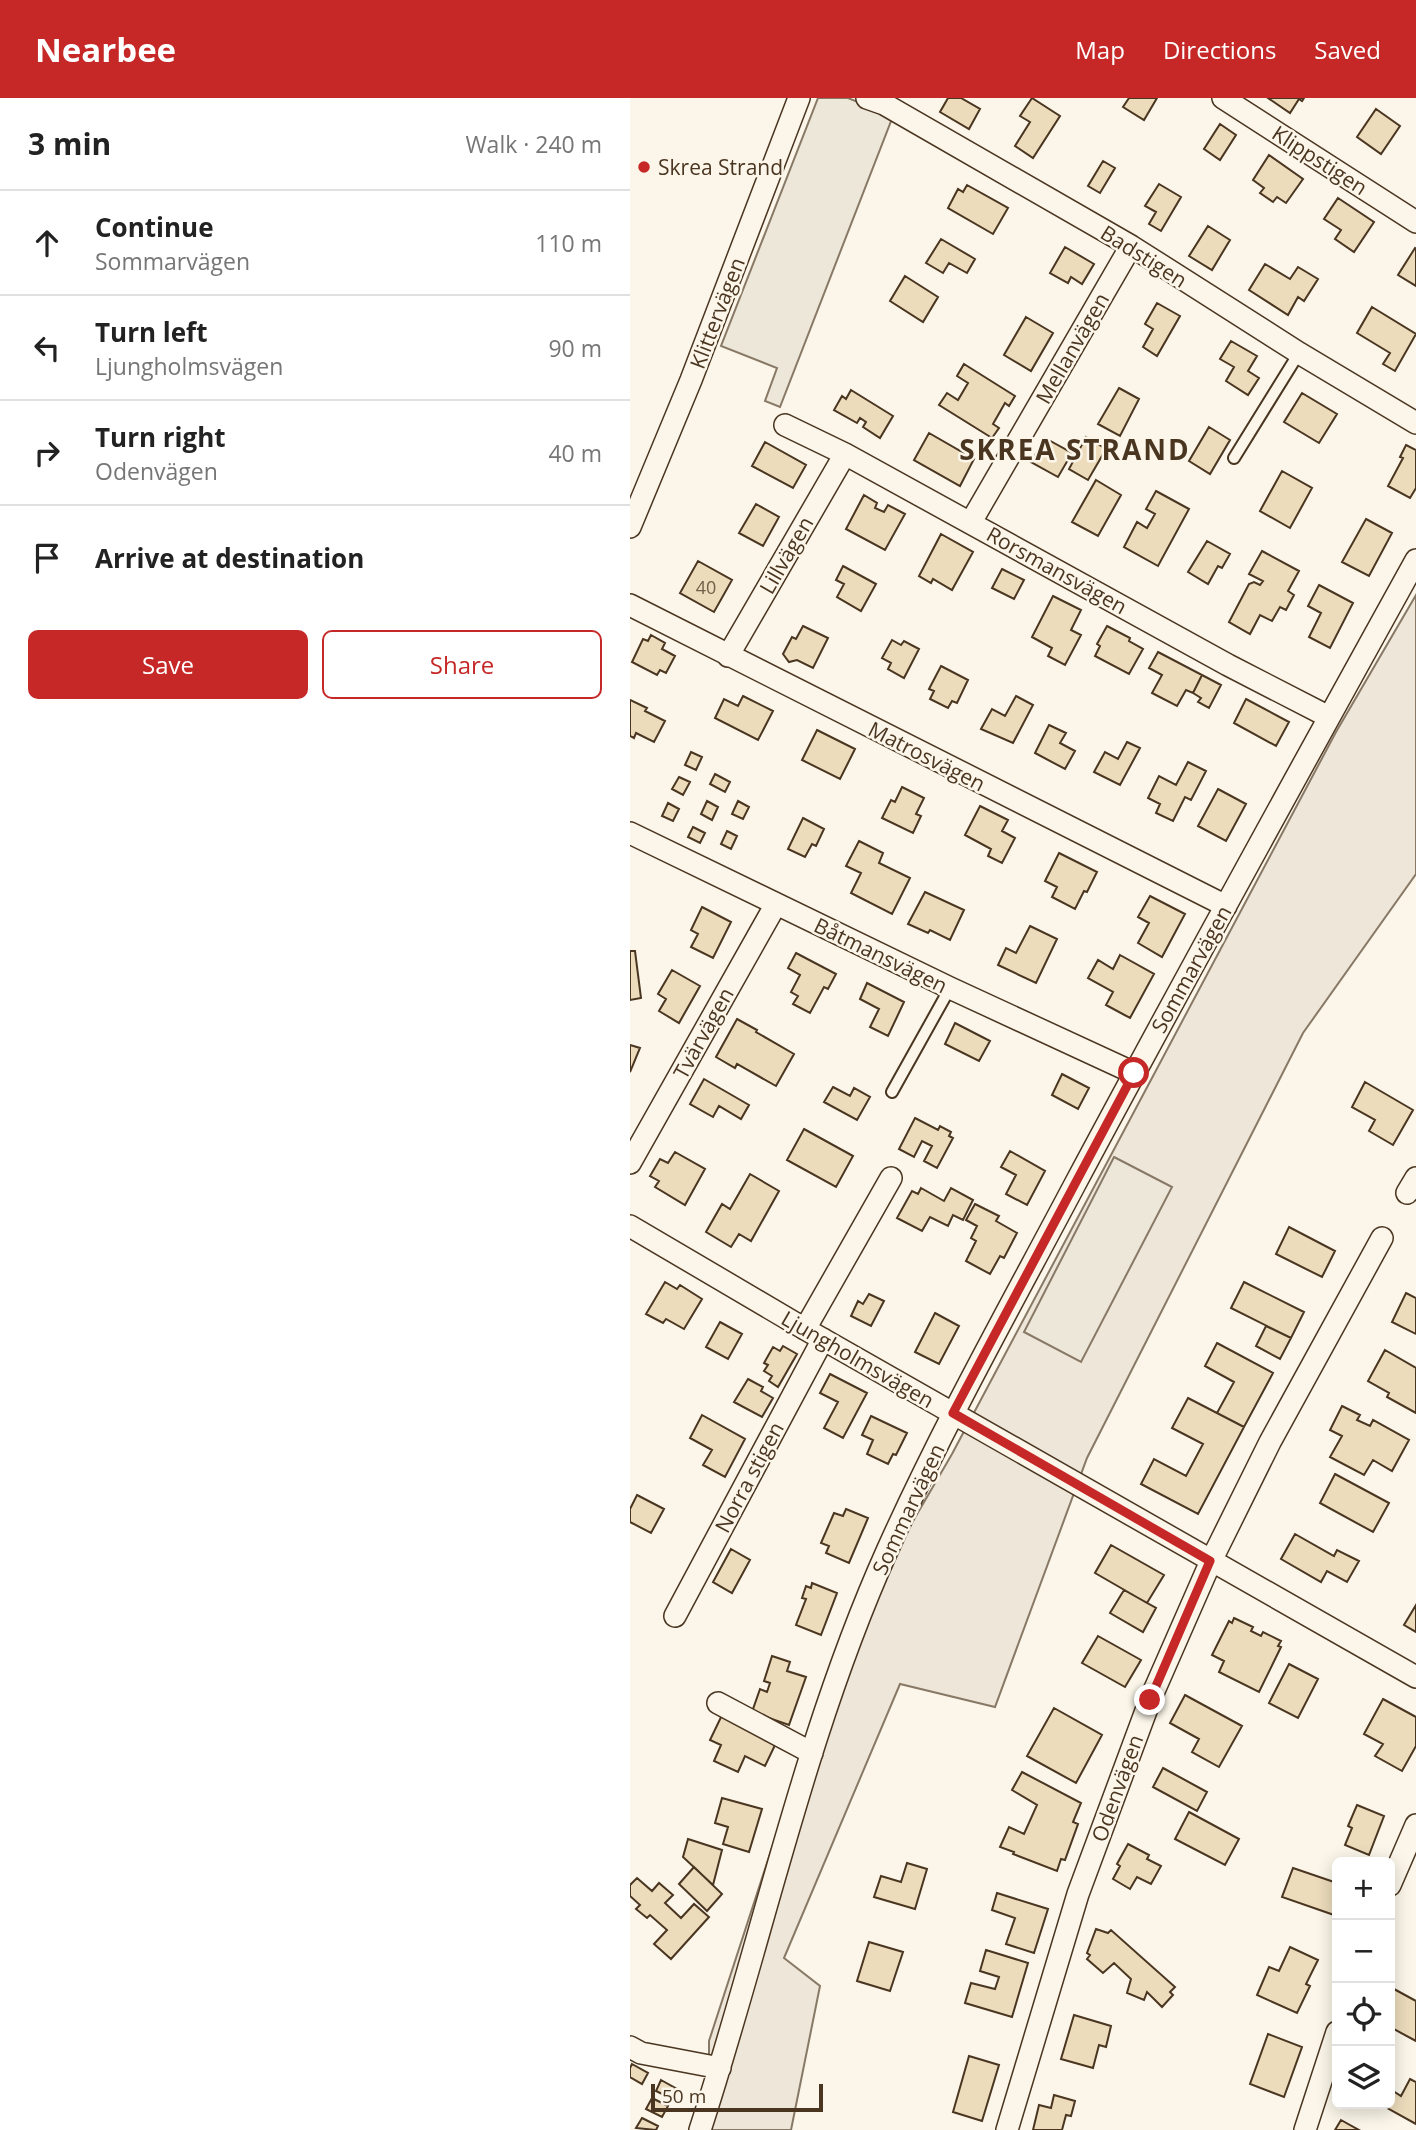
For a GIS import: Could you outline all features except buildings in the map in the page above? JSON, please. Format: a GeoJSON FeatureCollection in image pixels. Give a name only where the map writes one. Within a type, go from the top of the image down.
{"type":"FeatureCollection","features":[{"type":"Feature","properties":{"kind":"street","name":"Klittervägen"},"geometry":{"type":"LineString","coordinates":[[630,527],[691,380],[799,98]]}},
{"type":"Feature","properties":{"kind":"street","name":"Badstigen"},"geometry":{"type":"LineString","coordinates":[[867,98],[884,104],[1131,246],[1299,353],[1416,423]]}},
{"type":"Feature","properties":{"kind":"street","name":"Klippstigen"},"geometry":{"type":"LineString","coordinates":[[1223,98],[1416,222]]}},
{"type":"Feature","properties":{"kind":"street","name":"Mellanvägen"},"geometry":{"type":"LineString","coordinates":[[971,522],[1131,246]]}},
{"type":"Feature","properties":{"kind":"street","name":"Rorsmansvägen"},"geometry":{"type":"LineString","coordinates":[[785,425],[845,454],[1228,665],[1329,717]]}},
{"type":"Feature","properties":{"kind":"street","name":"Lillvägen"},"geometry":{"type":"LineString","coordinates":[[728,656],[845,454]]}},
{"type":"Feature","properties":{"kind":"street","name":"Sommarvägen"},"geometry":{"type":"LineString","coordinates":[[700,2130],[812,1753],[886,1553],[953,1413],[1134,1073],[1416,560]]}},
{"type":"Feature","properties":{"kind":"street","name":"Matrosvägen"},"geometry":{"type":"LineString","coordinates":[[630,605],[1226,906]]}},
{"type":"Feature","properties":{"kind":"street","name":"Båtmansvägen"},"geometry":{"type":"LineString","coordinates":[[630,834],[1134,1073]]}},
{"type":"Feature","properties":{"kind":"street","name":"Tvärvägen"},"geometry":{"type":"LineString","coordinates":[[630,1163],[776,904]]}},
{"type":"Feature","properties":{"kind":"street","name":"Norra stigen"},"geometry":{"type":"LineString","coordinates":[[675,1615],[891,1178]]}},
{"type":"Feature","properties":{"kind":"street","name":"Ljungholmsvägen"},"geometry":{"type":"LineString","coordinates":[[630,1226],[814,1334],[1416,1677]]}},
{"type":"Feature","properties":{"kind":"street","name":"Odenvägen"},"geometry":{"type":"LineString","coordinates":[[1007,2130],[1078,1894],[1150,1700],[1210,1561],[1270,1442],[1382,1238]]}},
{"type":"Feature","properties":{"kind":"street"},"geometry":{"type":"LineString","coordinates":[[718,1703],[812,1753]]}},
{"type":"Feature","properties":{"kind":"street"},"geometry":{"type":"LineString","coordinates":[[1395,1873],[1416,1825]]}},
{"type":"Feature","properties":{"kind":"street"},"geometry":{"type":"LineString","coordinates":[[1305,2130],[1332,2046]]}},
{"type":"Feature","properties":{"kind":"street"},"geometry":{"type":"LineString","coordinates":[[630,2047],[641,2053],[720,2068]]}},
{"type":"Feature","properties":{"kind":"lane"},"geometry":{"type":"LineString","coordinates":[[1234,458],[1299,353]]}},
{"type":"Feature","properties":{"kind":"lane"},"geometry":{"type":"LineString","coordinates":[[892,1092],[950,988]]}},
{"type":"Feature","properties":{"kind":"shaded area"},"geometry":{"type":"Polygon","coordinates":[[[818,98],[848,98],[893,116],[780,407],[765,401],[777,368],[721,346],[818,98]]]}},
{"type":"Feature","properties":{"kind":"shaded area"},"geometry":{"type":"Polygon","coordinates":[[[1416,595],[1416,874],[1303,1033],[1087,1458],[995,1707],[900,1684],[784,1958],[820,1986],[791,2130],[689,2130],[709,2076],[709,2041],[834,1657],[952,1454],[1336,732],[1416,595]]]}},
{"type":"Feature","properties":{"kind":"shaded area"},"geometry":{"type":"Polygon","coordinates":[[[1114,1157],[1172,1187],[1081,1362],[1024,1332],[1114,1157]]]}},
{"type":"Feature","properties":{"kind":"place","name":"Skrea Strand"},"geometry":{"type":"Point","coordinates":[644,167]}},
{"type":"Feature","properties":{"kind":"district","name":"SKREA STRAND"},"geometry":{"type":"Point","coordinates":[1075,449]}},
{"type":"Feature","properties":{"kind":"route"},"geometry":{"type":"LineString","coordinates":[[1134,1073],[953,1413],[1210,1561],[1150,1700]]}}]}
